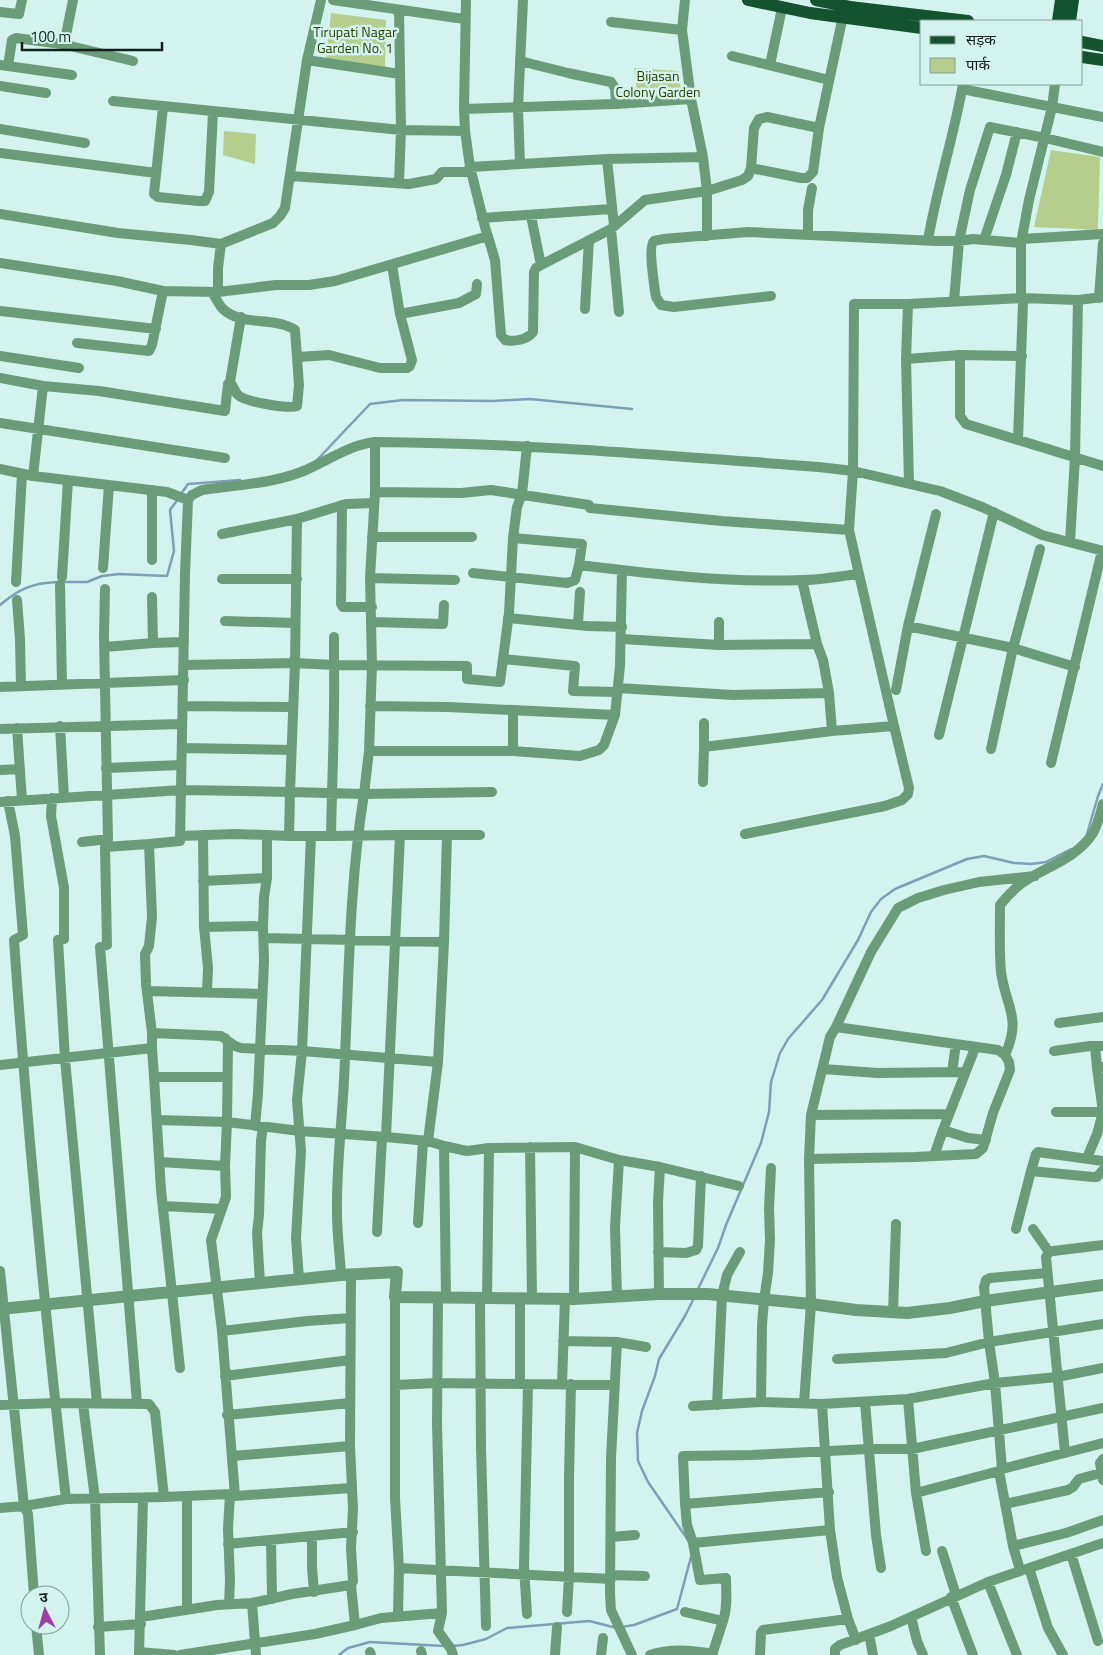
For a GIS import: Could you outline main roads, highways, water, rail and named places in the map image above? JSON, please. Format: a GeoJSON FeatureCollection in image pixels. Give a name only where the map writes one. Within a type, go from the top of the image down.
{"type":"FeatureCollection","features":[{"type":"Feature","properties":{"kind":"main road"},"geometry":{"type":"LineString","coordinates":[[748,0],[810,13],[920,28]]}},
{"type":"Feature","properties":{"kind":"main road"},"geometry":{"type":"LineString","coordinates":[[816,0],[850,7],[960,20]]}},
{"type":"Feature","properties":{"kind":"main road"},"geometry":{"type":"LineString","coordinates":[[1058,20],[1061,0]]}},
{"type":"Feature","properties":{"kind":"main road"},"geometry":{"type":"LineString","coordinates":[[1070,20],[1073,0]]}},
{"type":"Feature","properties":{"kind":"main road"},"geometry":{"type":"LineString","coordinates":[[1083,42],[1103,46]]}},
{"type":"Feature","properties":{"kind":"main road"},"geometry":{"type":"LineString","coordinates":[[1083,58],[1103,60]]}},
{"type":"Feature","properties":{"kind":"waterway"},"geometry":{"type":"LineString","coordinates":[[317,460],[370,404],[403,400],[493,401],[530,399],[632,409]]}},
{"type":"Feature","properties":{"kind":"waterway"},"geometry":{"type":"LineString","coordinates":[[181,494],[188,484],[240,480]]}},
{"type":"Feature","properties":{"kind":"waterway"},"geometry":{"type":"LineString","coordinates":[[63,582],[87,582],[102,576],[119,574],[167,576],[174,551],[170,510],[178,499]]}},
{"type":"Feature","properties":{"kind":"waterway"},"geometry":{"type":"LineString","coordinates":[[0,605],[13,595],[33,585],[57,582]]}},
{"type":"Feature","properties":{"kind":"waterway"},"geometry":{"type":"LineString","coordinates":[[1087,834],[1103,784]]}},
{"type":"Feature","properties":{"kind":"waterway"},"geometry":{"type":"LineString","coordinates":[[697,1291],[718,1248],[761,1143],[769,1112],[771,1082],[780,1053],[788,1039],[822,1000],[858,940],[871,912],[881,899],[895,889],[967,859],[984,856],[1014,863],[1031,864],[1046,862],[1071,849]]}},
{"type":"Feature","properties":{"kind":"waterway"},"geometry":{"type":"LineString","coordinates":[[688,1540],[648,1482],[638,1461],[637,1433],[659,1359],[694,1298]]}},
{"type":"Feature","properties":{"kind":"waterway"},"geometry":{"type":"LineString","coordinates":[[622,1627],[634,1625],[677,1609],[691,1557]]}},
{"type":"Feature","properties":{"kind":"waterway"},"geometry":{"type":"LineString","coordinates":[[452,1646],[486,1639],[507,1628],[589,1621],[617,1628]]}},
{"type":"Feature","properties":{"kind":"waterway"},"geometry":{"type":"LineString","coordinates":[[339,1655],[348,1648],[370,1642],[444,1646]]}},
{"type":"Feature","properties":{"kind":"park label","name":"Tirupati Nagar Garden No. 1"},"geometry":{"type":"Point","coordinates":[355,40]}},
{"type":"Feature","properties":{"kind":"park label","name":"Bijasan Colony Garden"},"geometry":{"type":"Point","coordinates":[658,84]}}]}
